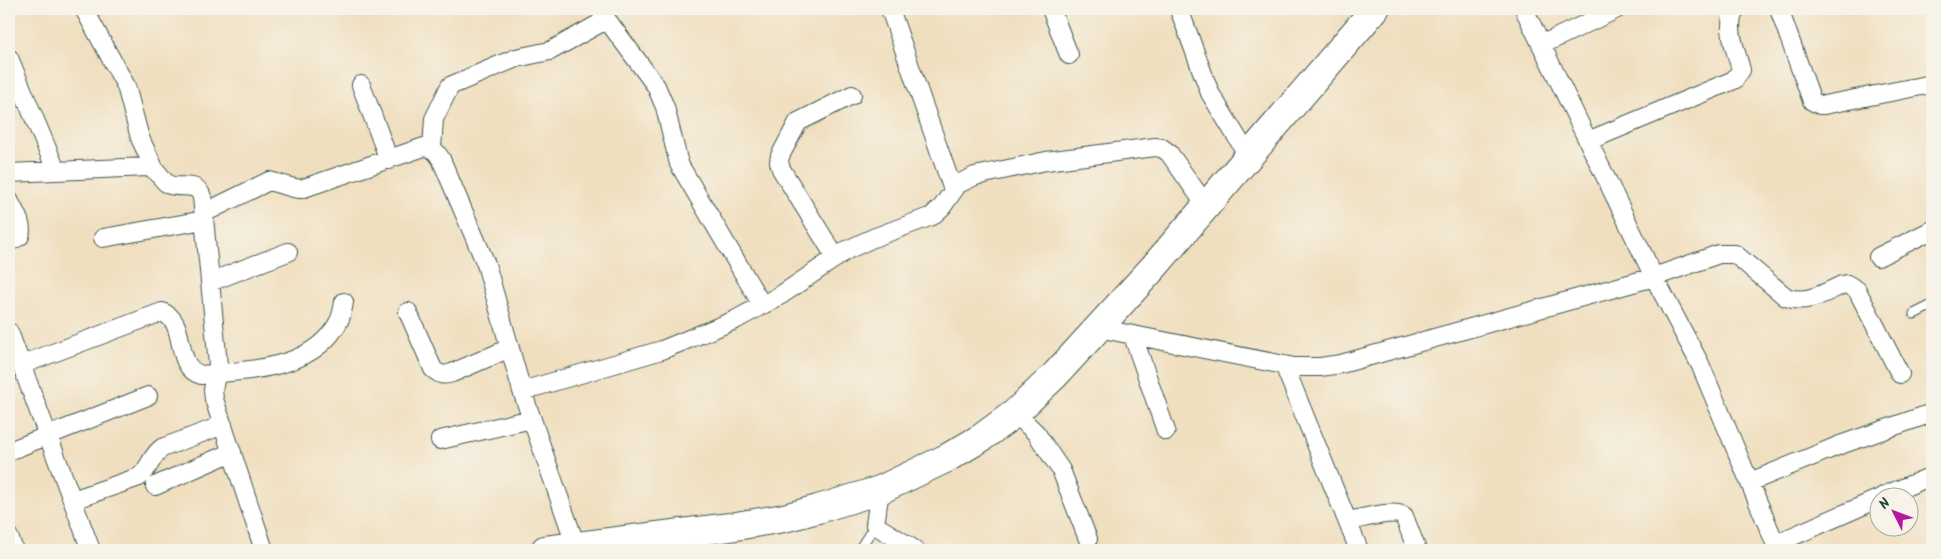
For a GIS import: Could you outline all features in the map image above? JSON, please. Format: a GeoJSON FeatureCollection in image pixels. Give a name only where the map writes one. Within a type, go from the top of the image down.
{"type":"FeatureCollection","features":[{"type":"Feature","properties":{"kind":"highway"},"geometry":{"type":"LineString","coordinates":[[545,550],[784,518],[880,490],[947,458],[982,438],[1014,413],[1055,375],[1207,207],[1375,9]]}},
{"type":"Feature","properties":{"kind":"street"},"geometry":{"type":"LineString","coordinates":[[84,9],[126,86],[140,138],[154,168],[167,184],[195,187],[200,190],[218,373],[213,390],[214,399],[264,550]]}},
{"type":"Feature","properties":{"kind":"street"},"geometry":{"type":"LineString","coordinates":[[890,9],[953,190]]}},
{"type":"Feature","properties":{"kind":"street"},"geometry":{"type":"LineString","coordinates":[[1051,9],[1069,55]]}},
{"type":"Feature","properties":{"kind":"street"},"geometry":{"type":"LineString","coordinates":[[1179,9],[1210,93],[1249,157]]}},
{"type":"Feature","properties":{"kind":"street"},"geometry":{"type":"LineString","coordinates":[[1524,9],[1654,277],[1700,364],[1777,547],[1868,504]]}},
{"type":"Feature","properties":{"kind":"street"},"geometry":{"type":"LineString","coordinates":[[1541,45],[1617,9]]}},
{"type":"Feature","properties":{"kind":"street"},"geometry":{"type":"LineString","coordinates":[[1588,141],[1734,80],[1741,70],[1731,26],[1731,19],[1736,9]]}},
{"type":"Feature","properties":{"kind":"street"},"geometry":{"type":"LineString","coordinates":[[1779,9],[1812,101],[1816,104],[1824,105],[1932,84]]}},
{"type":"Feature","properties":{"kind":"street"},"geometry":{"type":"LineString","coordinates":[[576,546],[522,391],[486,264],[441,159],[432,148],[434,119],[450,86],[516,58],[550,51],[603,14],[656,86],[664,107],[679,164],[762,305]]}},
{"type":"Feature","properties":{"kind":"street"},"geometry":{"type":"LineString","coordinates":[[9,58],[56,170]]}},
{"type":"Feature","properties":{"kind":"street"},"geometry":{"type":"LineString","coordinates":[[360,85],[389,160]]}},
{"type":"Feature","properties":{"kind":"street"},"geometry":{"type":"LineString","coordinates":[[836,258],[781,169],[779,162],[780,156],[798,122],[852,95]]}},
{"type":"Feature","properties":{"kind":"street"},"geometry":{"type":"LineString","coordinates":[[522,391],[662,350],[735,320],[781,295],[836,258],[873,238],[932,216],[942,207],[958,184],[970,178],[1046,161],[1155,146],[1169,153],[1207,207]]}},
{"type":"Feature","properties":{"kind":"street"},"geometry":{"type":"LineString","coordinates":[[103,238],[204,216],[269,181],[302,189],[424,147],[432,148]]}},
{"type":"Feature","properties":{"kind":"street"},"geometry":{"type":"LineString","coordinates":[[9,172],[154,168]]}},
{"type":"Feature","properties":{"kind":"street"},"geometry":{"type":"LineString","coordinates":[[9,200],[20,223],[21,231],[20,236],[9,242]]}},
{"type":"Feature","properties":{"kind":"street"},"geometry":{"type":"LineString","coordinates":[[1878,257],[1932,230]]}},
{"type":"Feature","properties":{"kind":"street"},"geometry":{"type":"LineString","coordinates":[[210,282],[288,252]]}},
{"type":"Feature","properties":{"kind":"street"},"geometry":{"type":"LineString","coordinates":[[1098,328],[1284,365],[1320,367],[1341,364],[1654,277],[1728,252],[1735,254],[1786,298],[1794,301],[1804,302],[1847,284],[1857,290],[1900,374]]}},
{"type":"Feature","properties":{"kind":"street"},"geometry":{"type":"LineString","coordinates":[[21,365],[162,312],[169,314],[174,321],[189,369],[202,375],[276,365],[307,354],[320,344],[340,320],[344,302]]}},
{"type":"Feature","properties":{"kind":"street"},"geometry":{"type":"LineString","coordinates":[[408,312],[433,370],[439,374],[445,376],[510,348]]}},
{"type":"Feature","properties":{"kind":"street"},"geometry":{"type":"LineString","coordinates":[[9,332],[92,550]]}},
{"type":"Feature","properties":{"kind":"street"},"geometry":{"type":"LineString","coordinates":[[1133,336],[1166,431]]}},
{"type":"Feature","properties":{"kind":"street"},"geometry":{"type":"LineString","coordinates":[[1284,365],[1360,550]]}},
{"type":"Feature","properties":{"kind":"street"},"geometry":{"type":"LineString","coordinates":[[9,451],[148,396]]}},
{"type":"Feature","properties":{"kind":"street"},"geometry":{"type":"LineString","coordinates":[[1014,413],[1036,434],[1061,470],[1088,539]]}},
{"type":"Feature","properties":{"kind":"street"},"geometry":{"type":"LineString","coordinates":[[1750,482],[1840,445],[1932,413]]}},
{"type":"Feature","properties":{"kind":"street"},"geometry":{"type":"LineString","coordinates":[[440,440],[532,419]]}},
{"type":"Feature","properties":{"kind":"street"},"geometry":{"type":"LineString","coordinates":[[73,500],[139,477],[145,473],[156,451],[223,424]]}},
{"type":"Feature","properties":{"kind":"street"},"geometry":{"type":"LineString","coordinates":[[155,486],[232,452]]}},
{"type":"Feature","properties":{"kind":"street"},"geometry":{"type":"LineString","coordinates":[[1908,486],[1932,476]]}},
{"type":"Feature","properties":{"kind":"street"},"geometry":{"type":"LineString","coordinates":[[880,490],[875,525],[915,550]]}},
{"type":"Feature","properties":{"kind":"street"},"geometry":{"type":"LineString","coordinates":[[1348,521],[1393,513],[1401,514],[1404,516],[1417,550]]}},
{"type":"Feature","properties":{"kind":"street"},"geometry":{"type":"LineString","coordinates":[[9,537],[14,550]]}},
{"type":"Feature","properties":{"kind":"lane"},"geometry":{"type":"LineString","coordinates":[[1914,314],[1932,305]]}},
{"type":"Feature","properties":{"kind":"lane"},"geometry":{"type":"LineString","coordinates":[[859,550],[875,525]]}}]}
